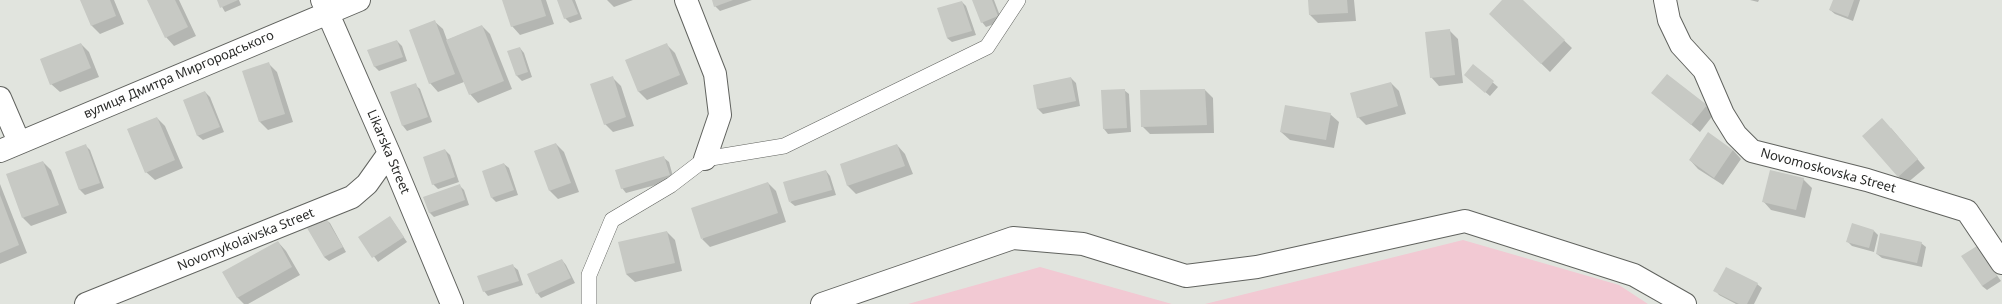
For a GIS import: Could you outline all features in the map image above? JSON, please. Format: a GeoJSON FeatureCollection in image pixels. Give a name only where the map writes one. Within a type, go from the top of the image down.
{"type":"FeatureCollection","features":[{"type":"Feature","properties":{"kind":"street","name":"вулиця Дмитра Миргородського"},"geometry":{"type":"LineString","coordinates":[[0,151],[325,7],[359,0]]}},
{"type":"Feature","properties":{"kind":"street"},"geometry":{"type":"LineString","coordinates":[[686,0],[716,74],[720,115],[705,159]]}},
{"type":"Feature","properties":{"kind":"street","name":"Novomoskovska Street"},"geometry":{"type":"LineString","coordinates":[[1666,0],[1669,20],[1680,44],[1704,70],[1723,114],[1736,135],[1752,151],[1867,180],[1967,211],[2002,263]]}},
{"type":"Feature","properties":{"kind":"street","name":"Likarska Street"},"geometry":{"type":"LineString","coordinates":[[325,7],[389,153],[452,304]]}},
{"type":"Feature","properties":{"kind":"street"},"geometry":{"type":"LineString","coordinates":[[0,98],[19,142]]}},
{"type":"Feature","properties":{"kind":"street","name":"Novomykolaivska Street"},"geometry":{"type":"LineString","coordinates":[[86,304],[352,197],[367,184],[389,153]]}},
{"type":"Feature","properties":{"kind":"street"},"geometry":{"type":"LineString","coordinates":[[822,304],[1012,238],[1083,244],[1186,276],[1257,268],[1465,222],[1634,274],[1685,304]]}},
{"type":"Feature","properties":{"kind":"lane"},"geometry":{"type":"LineString","coordinates":[[589,304],[589,275],[612,220],[671,185],[705,159],[784,146],[987,47],[1018,0]]}},
{"type":"Feature","properties":{"kind":"shaded area"},"geometry":{"type":"Polygon","coordinates":[[[1463,240],[1619,285],[1648,304],[1205,304],[1463,240]]]}},
{"type":"Feature","properties":{"kind":"shaded area"},"geometry":{"type":"Polygon","coordinates":[[[1040,267],[1172,304],[908,304],[1040,267]]]}},
{"type":"Feature","properties":{"kind":"building"},"geometry":{"type":"Polygon","coordinates":[[[80,0],[110,0],[116,16],[91,26],[80,0]]]}},
{"type":"Feature","properties":{"kind":"building"},"geometry":{"type":"Polygon","coordinates":[[[147,0],[175,0],[188,27],[165,38],[147,0]]]}},
{"type":"Feature","properties":{"kind":"building"},"geometry":{"type":"Polygon","coordinates":[[[217,0],[238,0],[220,8],[217,0]]]}},
{"type":"Feature","properties":{"kind":"building"},"geometry":{"type":"Polygon","coordinates":[[[502,0],[541,0],[546,16],[511,27],[502,0]]]}},
{"type":"Feature","properties":{"kind":"building"},"geometry":{"type":"Polygon","coordinates":[[[557,0],[572,0],[578,14],[564,19],[557,0]]]}},
{"type":"Feature","properties":{"kind":"building"},"geometry":{"type":"Polygon","coordinates":[[[712,0],[733,0],[714,7],[712,0]]]}},
{"type":"Feature","properties":{"kind":"building"},"geometry":{"type":"Polygon","coordinates":[[[972,0],[992,0],[998,16],[981,23],[972,0]]]}},
{"type":"Feature","properties":{"kind":"building"},"geometry":{"type":"Polygon","coordinates":[[[1308,0],[1347,0],[1348,13],[1309,15],[1308,0]]]}},
{"type":"Feature","properties":{"kind":"building"},"geometry":{"type":"Polygon","coordinates":[[[1502,0],[1523,0],[1565,40],[1541,64],[1489,14],[1502,0]]]}},
{"type":"Feature","properties":{"kind":"building"},"geometry":{"type":"Polygon","coordinates":[[[1833,0],[1854,0],[1848,17],[1829,10],[1833,0]]]}},
{"type":"Feature","properties":{"kind":"building"},"geometry":{"type":"Polygon","coordinates":[[[962,1],[972,31],[947,38],[937,8],[962,1]]]}},
{"type":"Feature","properties":{"kind":"building"},"geometry":{"type":"Polygon","coordinates":[[[435,20],[455,74],[429,84],[409,30],[435,20]]]}},
{"type":"Feature","properties":{"kind":"building"},"geometry":{"type":"Polygon","coordinates":[[[482,25],[504,81],[469,95],[446,40],[482,25]]]}},
{"type":"Feature","properties":{"kind":"building"},"geometry":{"type":"Polygon","coordinates":[[[1450,29],[1455,75],[1430,78],[1425,32],[1450,29]]]}},
{"type":"Feature","properties":{"kind":"building"},"geometry":{"type":"Polygon","coordinates":[[[397,40],[403,57],[374,67],[367,50],[397,40]]]}},
{"type":"Feature","properties":{"kind":"building"},"geometry":{"type":"Polygon","coordinates":[[[81,43],[91,68],[50,85],[40,59],[81,43]]]}},
{"type":"Feature","properties":{"kind":"building"},"geometry":{"type":"Polygon","coordinates":[[[667,43],[680,75],[638,92],[625,60],[667,43]]]}},
{"type":"Feature","properties":{"kind":"building"},"geometry":{"type":"Polygon","coordinates":[[[520,47],[528,72],[516,76],[507,51],[520,47]]]}},
{"type":"Feature","properties":{"kind":"building"},"geometry":{"type":"Polygon","coordinates":[[[269,62],[285,114],[259,122],[242,71],[269,62]]]}},
{"type":"Feature","properties":{"kind":"building"},"geometry":{"type":"Polygon","coordinates":[[[1473,64],[1494,81],[1485,93],[1464,75],[1473,64]]]}},
{"type":"Feature","properties":{"kind":"building"},"geometry":{"type":"Polygon","coordinates":[[[1667,74],[1707,105],[1691,125],[1651,93],[1667,74]]]}},
{"type":"Feature","properties":{"kind":"building"},"geometry":{"type":"Polygon","coordinates":[[[613,76],[626,117],[604,125],[590,84],[613,76]]]}},
{"type":"Feature","properties":{"kind":"building"},"geometry":{"type":"Polygon","coordinates":[[[1071,77],[1076,101],[1037,109],[1033,85],[1071,77]]]}},
{"type":"Feature","properties":{"kind":"building"},"geometry":{"type":"Polygon","coordinates":[[[1391,82],[1398,106],[1357,118],[1350,93],[1391,82]]]}},
{"type":"Feature","properties":{"kind":"building"},"geometry":{"type":"Polygon","coordinates":[[[416,83],[428,117],[402,126],[390,92],[416,83]]]}},
{"type":"Feature","properties":{"kind":"building"},"geometry":{"type":"Polygon","coordinates":[[[1125,89],[1127,128],[1103,129],[1101,90],[1125,89]]]}},
{"type":"Feature","properties":{"kind":"building"},"geometry":{"type":"Polygon","coordinates":[[[1205,89],[1207,125],[1141,127],[1140,90],[1205,89]]]}},
{"type":"Feature","properties":{"kind":"building"},"geometry":{"type":"Polygon","coordinates":[[[205,91],[220,127],[197,136],[183,100],[205,91]]]}},
{"type":"Feature","properties":{"kind":"building"},"geometry":{"type":"Polygon","coordinates":[[[1285,105],[1331,113],[1326,140],[1280,132],[1285,105]]]}},
{"type":"Feature","properties":{"kind":"building"},"geometry":{"type":"Polygon","coordinates":[[[157,117],[175,160],[145,173],[127,129],[157,117]]]}},
{"type":"Feature","properties":{"kind":"building"},"geometry":{"type":"Polygon","coordinates":[[[1882,118],[1918,159],[1898,177],[1862,136],[1882,118]]]}},
{"type":"Feature","properties":{"kind":"building"},"geometry":{"type":"Polygon","coordinates":[[[1708,132],[1733,150],[1714,178],[1689,160],[1708,132]]]}},
{"type":"Feature","properties":{"kind":"building"},"geometry":{"type":"Polygon","coordinates":[[[556,143],[571,183],[549,191],[534,151],[556,143]]]}},
{"type":"Feature","properties":{"kind":"building"},"geometry":{"type":"Polygon","coordinates":[[[86,144],[100,183],[79,190],[65,152],[86,144]]]}},
{"type":"Feature","properties":{"kind":"building"},"geometry":{"type":"Polygon","coordinates":[[[897,144],[905,166],[847,186],[840,164],[897,144]]]}},
{"type":"Feature","properties":{"kind":"building"},"geometry":{"type":"Polygon","coordinates":[[[445,149],[455,177],[432,185],[423,157],[445,149]]]}},
{"type":"Feature","properties":{"kind":"building"},"geometry":{"type":"Polygon","coordinates":[[[664,156],[670,175],[621,189],[615,170],[664,156]]]}},
{"type":"Feature","properties":{"kind":"building"},"geometry":{"type":"Polygon","coordinates":[[[43,161],[59,205],[22,218],[6,174],[43,161]]]}},
{"type":"Feature","properties":{"kind":"building"},"geometry":{"type":"Polygon","coordinates":[[[504,163],[514,190],[491,198],[482,171],[504,163]]]}},
{"type":"Feature","properties":{"kind":"building"},"geometry":{"type":"Polygon","coordinates":[[[826,170],[832,190],[789,202],[783,182],[826,170]]]}},
{"type":"Feature","properties":{"kind":"building"},"geometry":{"type":"Polygon","coordinates":[[[1770,170],[1804,178],[1796,210],[1762,202],[1770,170]]]}},
{"type":"Feature","properties":{"kind":"building"},"geometry":{"type":"Polygon","coordinates":[[[768,182],[778,213],[701,239],[691,208],[768,182]]]}},
{"type":"Feature","properties":{"kind":"building"},"geometry":{"type":"Polygon","coordinates":[[[460,184],[465,200],[429,213],[423,197],[460,184]]]}},
{"type":"Feature","properties":{"kind":"building"},"geometry":{"type":"Polygon","coordinates":[[[0,195],[19,245],[0,253],[0,195]]]}},
{"type":"Feature","properties":{"kind":"building"},"geometry":{"type":"Polygon","coordinates":[[[390,216],[404,237],[372,258],[358,237],[390,216]]]}},
{"type":"Feature","properties":{"kind":"building"},"geometry":{"type":"Polygon","coordinates":[[[326,218],[343,247],[324,257],[307,228],[326,218]]]}},
{"type":"Feature","properties":{"kind":"building"},"geometry":{"type":"Polygon","coordinates":[[[1852,223],[1874,230],[1869,248],[1846,242],[1852,223]]]}},
{"type":"Feature","properties":{"kind":"building"},"geometry":{"type":"Polygon","coordinates":[[[667,231],[675,263],[626,274],[618,242],[667,231]]]}},
{"type":"Feature","properties":{"kind":"building"},"geometry":{"type":"Polygon","coordinates":[[[1880,233],[1922,242],[1917,263],[1876,254],[1880,233]]]}},
{"type":"Feature","properties":{"kind":"building"},"geometry":{"type":"Polygon","coordinates":[[[278,241],[292,267],[237,298],[222,272],[278,241]]]}},
{"type":"Feature","properties":{"kind":"building"},"geometry":{"type":"Polygon","coordinates":[[[1977,246],[1997,276],[1982,286],[1961,256],[1977,246]]]}},
{"type":"Feature","properties":{"kind":"building"},"geometry":{"type":"Polygon","coordinates":[[[562,259],[571,278],[536,294],[527,274],[562,259]]]}},
{"type":"Feature","properties":{"kind":"building"},"geometry":{"type":"Polygon","coordinates":[[[513,264],[519,281],[483,292],[477,276],[513,264]]]}},
{"type":"Feature","properties":{"kind":"building"},"geometry":{"type":"Polygon","coordinates":[[[1726,267],[1758,283],[1747,304],[1739,304],[1713,291],[1726,267]]]}}]}
